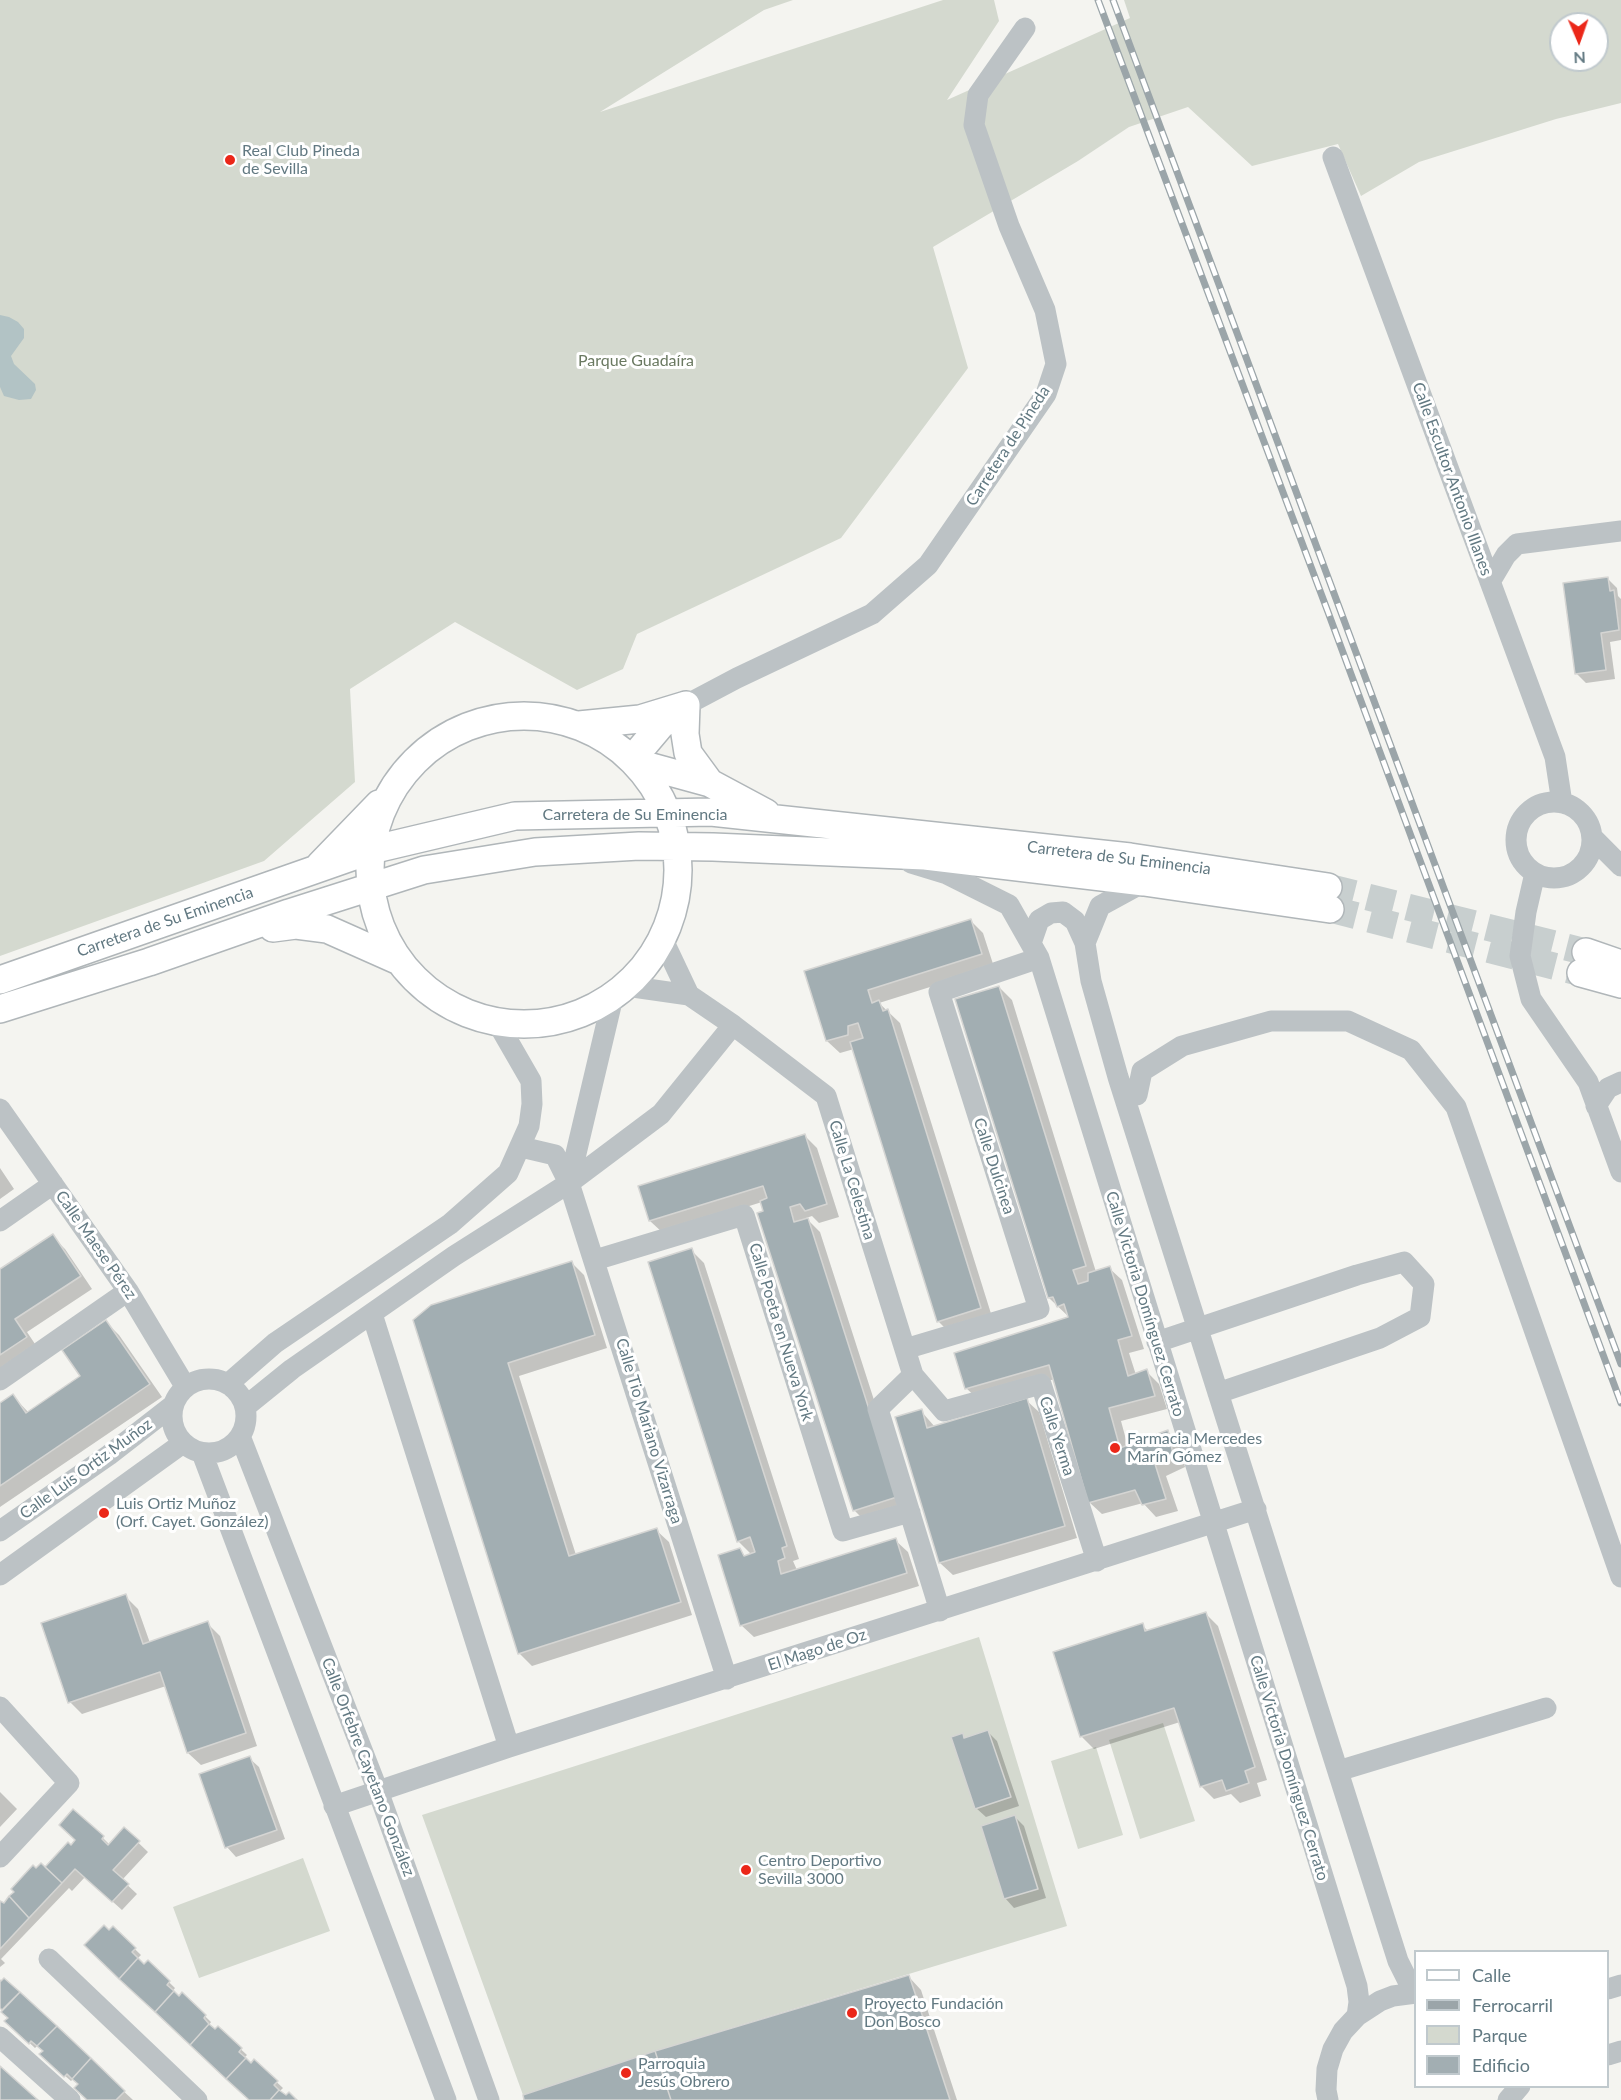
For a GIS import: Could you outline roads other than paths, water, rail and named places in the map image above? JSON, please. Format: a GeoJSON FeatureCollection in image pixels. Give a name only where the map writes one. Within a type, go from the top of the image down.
{"type":"FeatureCollection","features":[{"type":"Feature","properties":{"kind":"main road"},"geometry":{"type":"LineString","coordinates":[[579,725],[640,719],[686,705]]}},
{"type":"Feature","properties":{"kind":"main road"},"geometry":{"type":"LineString","coordinates":[[635,761],[660,726],[686,705]]}},
{"type":"Feature","properties":{"kind":"main road"},"geometry":{"type":"LineString","coordinates":[[686,705],[685,734],[688,753],[710,783]]}},
{"type":"Feature","properties":{"kind":"main road"},"geometry":{"type":"LineString","coordinates":[[316,869],[390,792],[417,758],[452,733],[493,718],[536,715],[579,725],[610,741],[635,761],[661,795],[663,813],[680,869],[676,906],[663,940],[642,972],[620,992],[577,1016],[537,1024],[497,1022],[459,1010],[425,989],[399,960],[377,920],[371,850],[374,832],[390,792]]}},
{"type":"Feature","properties":{"kind":"main road"},"geometry":{"type":"LineString","coordinates":[[635,761],[710,783],[778,820]]}},
{"type":"Feature","properties":{"kind":"main road","name":"Carretera de Su Eminencia"},"geometry":{"type":"LineString","coordinates":[[0,980],[371,850],[515,816],[711,812],[1130,857],[1329,898],[1144,882],[925,856],[673,846],[535,852],[424,870],[0,1009]]}},
{"type":"Feature","properties":{"kind":"main road"},"geometry":{"type":"LineString","coordinates":[[236,932],[296,925],[327,929],[399,960]]}},
{"type":"Feature","properties":{"kind":"main road"},"geometry":{"type":"LineString","coordinates":[[1621,964],[1584,963],[1621,984]]}},
{"type":"Feature","properties":{"kind":"street","name":"Carretera de Pineda"},"geometry":{"type":"LineString","coordinates":[[686,705],[737,678],[872,614],[928,565],[1046,393],[1056,364],[1045,310],[1009,226],[974,125],[978,95],[1025,28]]}},
{"type":"Feature","properties":{"kind":"street","name":"Calle Escultor Antonio Illanes"},"geometry":{"type":"LineString","coordinates":[[1333,158],[1555,757],[1562,803]]}},
{"type":"Feature","properties":{"kind":"street"},"geometry":{"type":"LineString","coordinates":[[1490,582],[1506,555],[1517,544],[1621,531]]}},
{"type":"Feature","properties":{"kind":"street"},"geometry":{"type":"LineString","coordinates":[[1549,802],[1574,807],[1590,825],[1593,838],[1590,854],[1578,871],[1567,877],[1554,879],[1535,873],[1522,861],[1517,850],[1516,837],[1519,825],[1526,814],[1537,806],[1549,802]]}},
{"type":"Feature","properties":{"kind":"street"},"geometry":{"type":"LineString","coordinates":[[1593,838],[1621,866]]}},
{"type":"Feature","properties":{"kind":"street","name":"Calle Victoria Domínguez Cerrato"},"geometry":{"type":"LineString","coordinates":[[879,854],[947,874],[1009,905],[1035,951],[1357,1986],[1359,2002],[1357,2016]]}},
{"type":"Feature","properties":{"kind":"street"},"geometry":{"type":"LineString","coordinates":[[1535,873],[1526,912],[1520,956],[1531,999],[1588,1082],[1621,1172]]}},
{"type":"Feature","properties":{"kind":"street"},"geometry":{"type":"LineString","coordinates":[[1085,943],[1100,906],[1144,882]]}},
{"type":"Feature","properties":{"kind":"street"},"geometry":{"type":"LineString","coordinates":[[1035,951],[1039,920],[1051,913],[1062,912],[1075,921],[1085,943],[1091,981],[1118,1077],[1398,1961],[1414,1988]]}},
{"type":"Feature","properties":{"kind":"street"},"geometry":{"type":"LineString","coordinates":[[569,1183],[620,992],[689,995],[663,940]]}},
{"type":"Feature","properties":{"kind":"street","name":"Calle Dulcinea"},"geometry":{"type":"LineString","coordinates":[[905,1349],[1039,1309],[939,992],[1035,951]]}},
{"type":"Feature","properties":{"kind":"street","name":"Calle La Celestina"},"geometry":{"type":"LineString","coordinates":[[689,995],[826,1096],[913,1375]]}},
{"type":"Feature","properties":{"kind":"street"},"geometry":{"type":"LineString","coordinates":[[1137,1095],[1142,1071],[1182,1046],[1271,1021],[1348,1021],[1412,1050],[1456,1107],[1621,1577]]}},
{"type":"Feature","properties":{"kind":"street"},"geometry":{"type":"LineString","coordinates":[[228,1384],[275,1343],[450,1224],[508,1173],[529,1126],[532,1104],[531,1081],[497,1022]]}},
{"type":"Feature","properties":{"kind":"street"},"geometry":{"type":"LineString","coordinates":[[245,1407],[292,1369],[454,1256],[569,1183],[662,1114],[733,1026]]}},
{"type":"Feature","properties":{"kind":"street"},"geometry":{"type":"LineString","coordinates":[[1596,1106],[1608,1088],[1621,1082]]}},
{"type":"Feature","properties":{"kind":"street","name":"Calle Maese Pérez"},"geometry":{"type":"LineString","coordinates":[[0,1109],[128,1291],[185,1386]]}},
{"type":"Feature","properties":{"kind":"street","name":"Calle Tio Mariano Vizarraga"},"geometry":{"type":"LineString","coordinates":[[521,1147],[555,1155],[569,1183],[727,1679]]}},
{"type":"Feature","properties":{"kind":"street"},"geometry":{"type":"LineString","coordinates":[[0,1221],[53,1184]]}},
{"type":"Feature","properties":{"kind":"street","name":"Calle Poeta en Nueva York"},"geometry":{"type":"LineString","coordinates":[[595,1260],[744,1215],[843,1532],[910,1512]]}},
{"type":"Feature","properties":{"kind":"street"},"geometry":{"type":"LineString","coordinates":[[1157,1342],[1357,1275],[1404,1262],[1424,1284],[1420,1317],[1380,1338],[1218,1392]]}},
{"type":"Feature","properties":{"kind":"street"},"geometry":{"type":"LineString","coordinates":[[0,1380],[128,1291]]}},
{"type":"Feature","properties":{"kind":"street"},"geometry":{"type":"LineString","coordinates":[[372,1314],[509,1748]]}},
{"type":"Feature","properties":{"kind":"street"},"geometry":{"type":"LineString","coordinates":[[913,1375],[878,1409],[940,1611]]}},
{"type":"Feature","properties":{"kind":"street","name":"Calle Yerma"},"geometry":{"type":"LineString","coordinates":[[913,1375],[944,1411],[1041,1384],[1097,1561]]}},
{"type":"Feature","properties":{"kind":"street"},"geometry":{"type":"LineString","coordinates":[[0,1575],[192,1448],[211,1453],[228,1448],[240,1436],[246,1417],[242,1398],[228,1384],[218,1379],[195,1380],[177,1395],[172,1406],[171,1418],[174,1430],[192,1448],[334,1806],[446,2100]]}},
{"type":"Feature","properties":{"kind":"street","name":"Calle Luis Ortiz Muñoz"},"geometry":{"type":"LineString","coordinates":[[0,1531],[109,1455],[172,1406]]}},
{"type":"Feature","properties":{"kind":"street","name":"Calle Orfebre Cayetano González"},"geometry":{"type":"LineString","coordinates":[[240,1436],[378,1791],[489,2100]]}},
{"type":"Feature","properties":{"kind":"street","name":"El Mago de Oz"},"geometry":{"type":"LineString","coordinates":[[334,1806],[1256,1509]]}},
{"type":"Feature","properties":{"kind":"street"},"geometry":{"type":"LineString","coordinates":[[0,1707],[69,1783],[0,1857]]}},
{"type":"Feature","properties":{"kind":"street"},"geometry":{"type":"LineString","coordinates":[[1338,1771],[1546,1708]]}},
{"type":"Feature","properties":{"kind":"street"},"geometry":{"type":"LineString","coordinates":[[49,1959],[198,2100]]}},
{"type":"Feature","properties":{"kind":"street"},"geometry":{"type":"LineString","coordinates":[[1326,2097],[1327,2069],[1333,2049],[1343,2031],[1357,2016],[1380,2001],[1414,1991]]}},
{"type":"Feature","properties":{"kind":"street"},"geometry":{"type":"LineString","coordinates":[[0,2037],[70,2100]]}},
{"type":"Feature","properties":{"kind":"street"},"geometry":{"type":"LineString","coordinates":[[1507,2100],[1518,2088]]}},
{"type":"Feature","properties":{"kind":"tunnel"},"geometry":{"type":"LineString","coordinates":[[1328,887],[1586,952]]}},
{"type":"Feature","properties":{"kind":"tunnel"},"geometry":{"type":"LineString","coordinates":[[1330,909],[1581,973]]}},
{"type":"Feature","properties":{"kind":"railway"},"geometry":{"type":"LineString","coordinates":[[1098,0],[1621,1403]]}},
{"type":"Feature","properties":{"kind":"railway"},"geometry":{"type":"LineString","coordinates":[[1113,0],[1621,1364]]}},
{"type":"Feature","properties":{"kind":"place","name":"Real Club Pineda de Sevilla"},"geometry":{"type":"Point","coordinates":[230,160]}},
{"type":"Feature","properties":{"kind":"place","name":"Farmacia Mercedes Marín Gómez"},"geometry":{"type":"Point","coordinates":[1115,1448]}},
{"type":"Feature","properties":{"kind":"place","name":"Luis Ortiz Muñoz (Orf. Cayet. González)"},"geometry":{"type":"Point","coordinates":[104,1513]}},
{"type":"Feature","properties":{"kind":"place","name":"Centro Deportivo Sevilla 3000"},"geometry":{"type":"Point","coordinates":[746,1870]}},
{"type":"Feature","properties":{"kind":"place","name":"Proyecto Fundación Don Bosco"},"geometry":{"type":"Point","coordinates":[852,2013]}},
{"type":"Feature","properties":{"kind":"place","name":"Parroquia Jesús Obrero"},"geometry":{"type":"Point","coordinates":[626,2073]}},
{"type":"Feature","properties":{"kind":"park label","name":"Parque Guadaíra"},"geometry":{"type":"Point","coordinates":[636,361]}}]}
